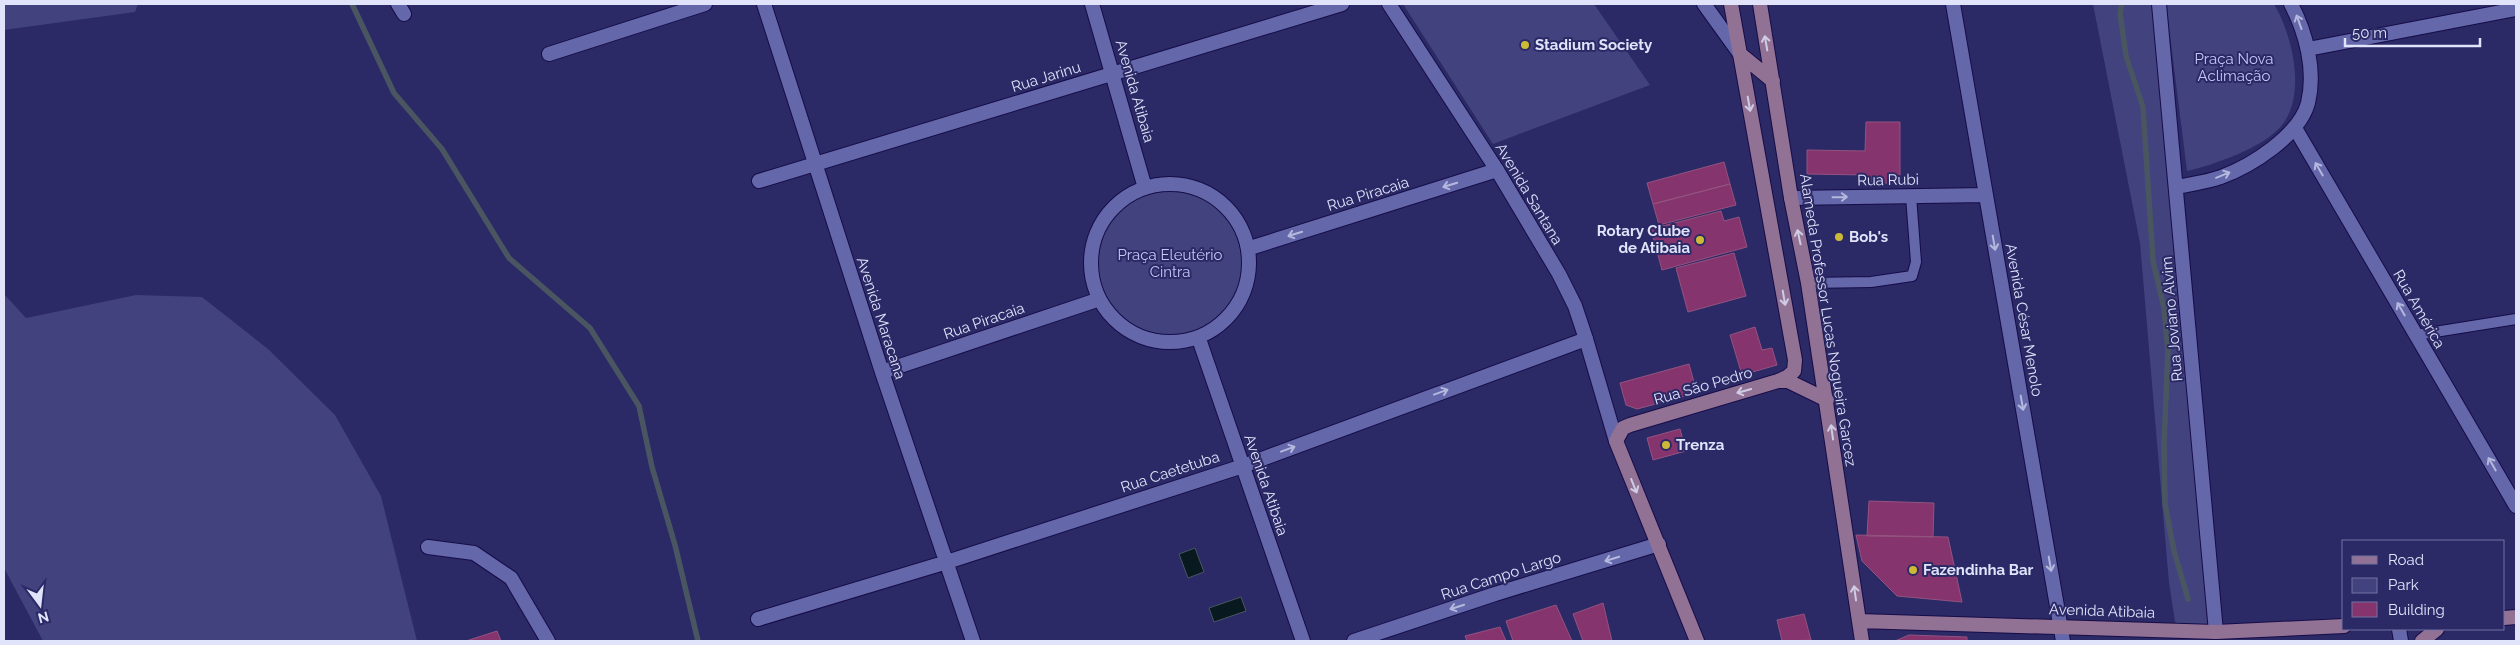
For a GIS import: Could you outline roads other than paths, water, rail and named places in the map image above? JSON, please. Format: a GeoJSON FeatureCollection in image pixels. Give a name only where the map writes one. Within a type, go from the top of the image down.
{"type":"FeatureCollection","features":[{"type":"Feature","properties":{"kind":"main road"},"geometry":{"type":"LineString","coordinates":[[1732,4],[1740,54],[1773,81]]}},
{"type":"Feature","properties":{"kind":"main road","name":"Alameda Professor Lucas Nogueira Garcez"},"geometry":{"type":"LineString","coordinates":[[1760,4],[1791,198],[1808,283],[1827,400],[1862,641]]}},
{"type":"Feature","properties":{"kind":"main road","name":"Rua São Pedro"},"geometry":{"type":"LineString","coordinates":[[1630,425],[1778,381],[1794,371],[1795,360],[1740,54]]}},
{"type":"Feature","properties":{"kind":"main road"},"geometry":{"type":"LineString","coordinates":[[1778,381],[1788,381],[1827,400]]}},
{"type":"Feature","properties":{"kind":"main road"},"geometry":{"type":"LineString","coordinates":[[1616,440],[1623,428],[1630,425]]}},
{"type":"Feature","properties":{"kind":"main road","name":"Avenida Santana"},"geometry":{"type":"LineString","coordinates":[[1616,440],[1697,641]]}},
{"type":"Feature","properties":{"kind":"main road","name":"Avenida Atibaia"},"geometry":{"type":"LineString","coordinates":[[1859,621],[2060,626],[2262,635],[2342,626]]}},
{"type":"Feature","properties":{"kind":"main road"},"geometry":{"type":"LineString","coordinates":[[2422,641],[2436,630]]}},
{"type":"Feature","properties":{"kind":"street"},"geometry":{"type":"LineString","coordinates":[[549,54],[705,4]]}},
{"type":"Feature","properties":{"kind":"street","name":"Avenida Maracana"},"geometry":{"type":"LineString","coordinates":[[764,4],[882,372],[973,641]]}},
{"type":"Feature","properties":{"kind":"street","name":"Avenida Atibaia"},"geometry":{"type":"LineString","coordinates":[[1092,4],[1145,188]]}},
{"type":"Feature","properties":{"kind":"street","name":"Rua Jarinu"},"geometry":{"type":"LineString","coordinates":[[759,181],[1342,4]]}},
{"type":"Feature","properties":{"kind":"street","name":"Avenida Santana"},"geometry":{"type":"LineString","coordinates":[[1389,4],[1497,170],[1559,274],[1575,306],[1586,338],[1616,440]]}},
{"type":"Feature","properties":{"kind":"street"},"geometry":{"type":"LineString","coordinates":[[1704,4],[1740,54]]}},
{"type":"Feature","properties":{"kind":"street","name":"Avenida César Menolo"},"geometry":{"type":"LineString","coordinates":[[1952,4],[2063,641]]}},
{"type":"Feature","properties":{"kind":"street","name":"Rua Joviano Alvim"},"geometry":{"type":"LineString","coordinates":[[2159,4],[2216,632]]}},
{"type":"Feature","properties":{"kind":"street"},"geometry":{"type":"LineString","coordinates":[[2176,187],[2221,177],[2266,155],[2295,128],[2308,104],[2311,74],[2308,49],[2298,17],[2291,4]]}},
{"type":"Feature","properties":{"kind":"street"},"geometry":{"type":"LineString","coordinates":[[2308,49],[2516,8]]}},
{"type":"Feature","properties":{"kind":"street","name":"Rua América"},"geometry":{"type":"LineString","coordinates":[[2295,128],[2516,506]]}},
{"type":"Feature","properties":{"kind":"street","name":"Rua Piracaia"},"geometry":{"type":"LineString","coordinates":[[1250,248],[1497,170]]}},
{"type":"Feature","properties":{"kind":"street"},"geometry":{"type":"LineString","coordinates":[[1170,184],[1194,188],[1217,199],[1234,216],[1250,248],[1245,287],[1234,310],[1216,327],[1199,339],[1170,342],[1145,338],[1123,327],[1097,300],[1090,263],[1094,239],[1106,217],[1123,199],[1145,188],[1170,184]]}},
{"type":"Feature","properties":{"kind":"street","name":"Rua Rubi"},"geometry":{"type":"LineString","coordinates":[[1791,198],[1986,195]]}},
{"type":"Feature","properties":{"kind":"street","name":"Rua Piracaia"},"geometry":{"type":"LineString","coordinates":[[882,372],[1097,300]]}},
{"type":"Feature","properties":{"kind":"street","name":"Rua Caetetuba"},"geometry":{"type":"LineString","coordinates":[[758,619],[947,562],[1243,466],[1586,338]]}},
{"type":"Feature","properties":{"kind":"street","name":"Avenida Atibaia"},"geometry":{"type":"LineString","coordinates":[[1199,339],[1303,641]]}},
{"type":"Feature","properties":{"kind":"street"},"geometry":{"type":"LineString","coordinates":[[1609,416],[1615,422],[1630,425]]}},
{"type":"Feature","properties":{"kind":"street","name":"Rua Campo Largo"},"geometry":{"type":"LineString","coordinates":[[1354,641],[1495,594],[1659,544]]}},
{"type":"Feature","properties":{"kind":"street"},"geometry":{"type":"LineString","coordinates":[[428,547],[474,553],[511,578],[548,641]]}},
{"type":"Feature","properties":{"kind":"lane"},"geometry":{"type":"LineString","coordinates":[[1808,283],[1871,282],[1912,276],[1916,262],[1912,196]]}},
{"type":"Feature","properties":{"kind":"lane"},"geometry":{"type":"LineString","coordinates":[[2416,335],[2516,318]]}},
{"type":"Feature","properties":{"kind":"water"},"geometry":{"type":"Polygon","coordinates":[[[1195,548],[1204,572],[1188,578],[1179,554],[1195,548]]]}},
{"type":"Feature","properties":{"kind":"water"},"geometry":{"type":"Polygon","coordinates":[[[1241,597],[1246,611],[1214,622],[1209,608],[1241,597]]]}},
{"type":"Feature","properties":{"kind":"waterway"},"geometry":{"type":"LineString","coordinates":[[352,4],[394,93],[442,149],[509,258],[590,328],[639,406],[652,467],[675,545],[698,641]]}},
{"type":"Feature","properties":{"kind":"waterway"},"geometry":{"type":"LineString","coordinates":[[2122,4],[2120,13],[2126,56],[2143,107],[2153,261],[2164,308],[2168,351],[2164,444],[2165,504],[2174,551],[2188,599]]}},
{"type":"Feature","properties":{"kind":"place","name":"Stadium Society"},"geometry":{"type":"Point","coordinates":[1525,45]}},
{"type":"Feature","properties":{"kind":"place","name":"Bob's"},"geometry":{"type":"Point","coordinates":[1839,237]}},
{"type":"Feature","properties":{"kind":"place","name":"Rotary Clube de Atibaia"},"geometry":{"type":"Point","coordinates":[1700,240]}},
{"type":"Feature","properties":{"kind":"place","name":"Trenza"},"geometry":{"type":"Point","coordinates":[1666,445]}},
{"type":"Feature","properties":{"kind":"place","name":"Fazendinha Bar"},"geometry":{"type":"Point","coordinates":[1913,570]}},
{"type":"Feature","properties":{"kind":"park label","name":"Praça Nova Aclimação"},"geometry":{"type":"Point","coordinates":[2234,68]}},
{"type":"Feature","properties":{"kind":"park label","name":"Praça Eleutério Cintra"},"geometry":{"type":"Point","coordinates":[1170,264]}}]}
